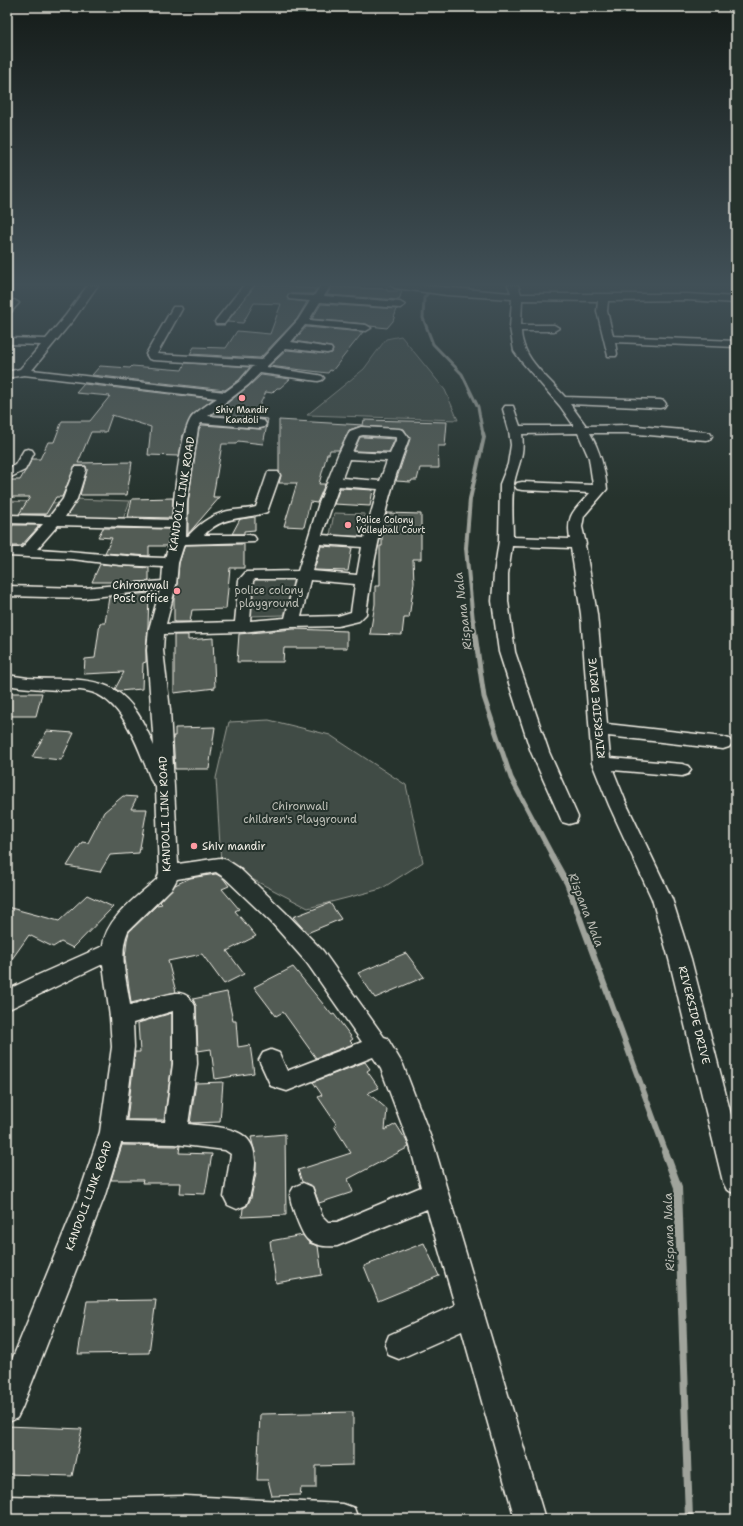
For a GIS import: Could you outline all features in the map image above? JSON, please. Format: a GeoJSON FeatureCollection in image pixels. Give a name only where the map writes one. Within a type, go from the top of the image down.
{"type":"FeatureCollection","features":[{"type":"Feature","properties":{"kind":"street"},"geometry":{"type":"LineString","coordinates":[[16,374],[34,356]]}},
{"type":"Feature","properties":{"kind":"street"},"geometry":{"type":"LineString","coordinates":[[152,356],[260,366],[318,378]]}},
{"type":"Feature","properties":{"kind":"street","name":"KANDOLI LINK ROAD"},"geometry":{"type":"LineString","coordinates":[[7,1408],[91,1198],[112,1132],[122,1047],[121,1017],[113,951],[114,939],[120,926],[165,883],[169,873],[161,710],[155,650],[157,629],[169,585],[171,563],[183,535],[180,502],[192,428],[198,419],[244,383],[270,356]]}},
{"type":"Feature","properties":{"kind":"street"},"geometry":{"type":"LineString","coordinates":[[522,486],[600,489],[600,476],[595,457],[581,428],[562,400],[523,356]]}},
{"type":"Feature","properties":{"kind":"street"},"geometry":{"type":"LineString","coordinates":[[7,365],[16,366],[16,374]]}},
{"type":"Feature","properties":{"kind":"street"},"geometry":{"type":"LineString","coordinates":[[16,374],[227,396]]}},
{"type":"Feature","properties":{"kind":"street"},"geometry":{"type":"LineString","coordinates":[[562,400],[660,404]]}},
{"type":"Feature","properties":{"kind":"street"},"geometry":{"type":"LineString","coordinates":[[509,408],[515,430],[516,445],[514,464],[507,484],[506,541],[501,574],[500,601],[507,652],[540,752],[569,817]]}},
{"type":"Feature","properties":{"kind":"street"},"geometry":{"type":"LineString","coordinates":[[198,419],[260,424]]}},
{"type":"Feature","properties":{"kind":"street"},"geometry":{"type":"LineString","coordinates":[[515,430],[626,428],[706,436]]}},
{"type":"Feature","properties":{"kind":"street"},"geometry":{"type":"LineString","coordinates":[[157,629],[242,627],[292,622],[343,620],[356,617],[370,543],[394,458],[403,438],[401,434],[397,432],[358,431],[354,434],[334,482],[303,575],[292,622]]}},
{"type":"Feature","properties":{"kind":"street"},"geometry":{"type":"LineString","coordinates":[[7,475],[20,467],[28,453]]}},
{"type":"Feature","properties":{"kind":"street"},"geometry":{"type":"LineString","coordinates":[[344,455],[394,458]]}},
{"type":"Feature","properties":{"kind":"street"},"geometry":{"type":"LineString","coordinates":[[26,553],[54,521],[70,499],[80,470]]}},
{"type":"Feature","properties":{"kind":"street"},"geometry":{"type":"LineString","coordinates":[[183,535],[208,524],[217,518],[250,514],[262,509],[274,475]]}},
{"type":"Feature","properties":{"kind":"street"},"geometry":{"type":"LineString","coordinates":[[334,482],[386,484]]}},
{"type":"Feature","properties":{"kind":"street","name":"RIVERSIDE DRIVE"},"geometry":{"type":"LineString","coordinates":[[600,489],[577,515],[575,527],[579,544],[589,614],[601,763],[618,805],[662,899],[680,959],[736,1182]]}},
{"type":"Feature","properties":{"kind":"street"},"geometry":{"type":"LineString","coordinates":[[7,519],[54,521],[183,535],[249,539]]}},
{"type":"Feature","properties":{"kind":"street"},"geometry":{"type":"LineString","coordinates":[[315,539],[370,543]]}},
{"type":"Feature","properties":{"kind":"street"},"geometry":{"type":"LineString","coordinates":[[506,541],[579,544]]}},
{"type":"Feature","properties":{"kind":"street"},"geometry":{"type":"LineString","coordinates":[[7,552],[72,555],[120,561],[171,563]]}},
{"type":"Feature","properties":{"kind":"street"},"geometry":{"type":"LineString","coordinates":[[242,627],[248,577],[257,574],[303,575],[363,580]]}},
{"type":"Feature","properties":{"kind":"street"},"geometry":{"type":"LineString","coordinates":[[7,591],[84,593],[169,585]]}},
{"type":"Feature","properties":{"kind":"street"},"geometry":{"type":"LineString","coordinates":[[7,680],[88,686],[107,692],[118,700],[138,730],[165,792]]}},
{"type":"Feature","properties":{"kind":"street"},"geometry":{"type":"LineString","coordinates":[[599,729],[723,743]]}},
{"type":"Feature","properties":{"kind":"street"},"geometry":{"type":"LineString","coordinates":[[601,763],[682,770]]}},
{"type":"Feature","properties":{"kind":"street"},"geometry":{"type":"LineString","coordinates":[[169,873],[212,865],[220,865],[227,869],[315,956],[391,1064],[422,1146],[469,1314],[530,1519]]}},
{"type":"Feature","properties":{"kind":"street"},"geometry":{"type":"LineString","coordinates":[[7,1001],[64,971],[113,951]]}},
{"type":"Feature","properties":{"kind":"street"},"geometry":{"type":"LineString","coordinates":[[121,1017],[175,1002],[179,1002],[184,1006],[185,1064],[175,1133]]}},
{"type":"Feature","properties":{"kind":"street"},"geometry":{"type":"LineString","coordinates":[[271,1060],[279,1079],[287,1081],[379,1045]]}},
{"type":"Feature","properties":{"kind":"street"},"geometry":{"type":"LineString","coordinates":[[112,1132],[175,1133],[229,1140],[239,1146],[243,1153],[237,1196]]}},
{"type":"Feature","properties":{"kind":"street"},"geometry":{"type":"LineString","coordinates":[[304,1195],[313,1227],[317,1231],[329,1235],[337,1234],[436,1193]]}},
{"type":"Feature","properties":{"kind":"street"},"geometry":{"type":"LineString","coordinates":[[399,1345],[469,1314]]}},
{"type":"Feature","properties":{"kind":"street"},"geometry":{"type":"LineString","coordinates":[[7,1511],[85,1516],[185,1511],[277,1518],[343,1519]]}},
{"type":"Feature","properties":{"kind":"green space"},"geometry":{"type":"Polygon","coordinates":[[[373,356],[417,356],[445,390],[458,420],[307,415],[364,369],[373,356]]]}},
{"type":"Feature","properties":{"kind":"green space"},"geometry":{"type":"Polygon","coordinates":[[[74,499],[130,501],[123,519],[65,517],[74,499]]]}},
{"type":"Feature","properties":{"kind":"green space"},"geometry":{"type":"Polygon","coordinates":[[[7,501],[58,503],[51,517],[7,516],[7,501]]]}},
{"type":"Feature","properties":{"kind":"green space","name":"Police Colony Volleyball Court"},"geometry":{"type":"Polygon","coordinates":[[[334,513],[365,514],[361,536],[330,535],[334,513]]]}},
{"type":"Feature","properties":{"kind":"green space","name":"police colony playground"},"geometry":{"type":"Polygon","coordinates":[[[251,578],[294,578],[284,615],[249,616],[251,578]]]}},
{"type":"Feature","properties":{"kind":"green space","name":"Chironwali children's Playground"},"geometry":{"type":"Polygon","coordinates":[[[269,720],[330,735],[406,785],[423,862],[381,889],[308,908],[221,863],[216,778],[229,722],[269,720]]]}},
{"type":"Feature","properties":{"kind":"building"},"geometry":{"type":"Polygon","coordinates":[[[229,356],[262,356],[260,358],[229,356]]]}},
{"type":"Feature","properties":{"kind":"building"},"geometry":{"type":"Polygon","coordinates":[[[280,356],[344,356],[332,371],[330,370],[328,373],[269,366],[280,356]]]}},
{"type":"Feature","properties":{"kind":"building"},"geometry":{"type":"Polygon","coordinates":[[[185,363],[250,367],[239,380],[225,390],[92,375],[100,366],[130,368],[132,366],[182,370],[185,363]]]}},
{"type":"Feature","properties":{"kind":"building"},"geometry":{"type":"Polygon","coordinates":[[[261,375],[290,379],[272,393],[266,392],[259,406],[247,417],[268,419],[267,424],[265,420],[260,419],[212,415],[249,386],[261,375]]]}},
{"type":"Feature","properties":{"kind":"building"},"geometry":{"type":"Polygon","coordinates":[[[84,384],[213,399],[191,416],[183,435],[179,456],[148,455],[151,427],[112,415],[106,432],[91,432],[78,463],[132,462],[127,495],[80,495],[87,470],[86,466],[75,466],[62,497],[56,497],[46,514],[19,514],[30,497],[7,497],[7,480],[20,480],[32,459],[40,459],[48,442],[54,442],[62,421],[90,421],[110,396],[76,393],[84,384]]]}},
{"type":"Feature","properties":{"kind":"building"},"geometry":{"type":"Polygon","coordinates":[[[279,420],[363,425],[364,420],[447,422],[445,446],[438,446],[439,468],[420,468],[417,480],[412,480],[411,482],[396,481],[410,439],[404,429],[361,426],[349,430],[339,450],[330,450],[329,454],[327,454],[319,484],[325,484],[317,503],[310,502],[304,527],[284,526],[297,483],[279,483],[281,476],[279,471],[279,420]]]}},
{"type":"Feature","properties":{"kind":"building"},"geometry":{"type":"Polygon","coordinates":[[[202,425],[260,429],[267,425],[263,444],[238,441],[236,444],[222,444],[213,497],[220,497],[188,534],[188,502],[199,429],[202,425]]]}},
{"type":"Feature","properties":{"kind":"building"},"geometry":{"type":"Polygon","coordinates":[[[360,437],[395,439],[389,452],[354,451],[360,437]]]}},
{"type":"Feature","properties":{"kind":"building"},"geometry":{"type":"Polygon","coordinates":[[[340,488],[373,490],[370,506],[334,504],[340,488]]]}},
{"type":"Feature","properties":{"kind":"building"},"geometry":{"type":"Polygon","coordinates":[[[173,498],[172,518],[128,517],[132,499],[173,498]]]}},
{"type":"Feature","properties":{"kind":"building"},"geometry":{"type":"Polygon","coordinates":[[[387,513],[421,514],[421,559],[413,559],[414,583],[409,618],[404,618],[402,635],[370,634],[375,604],[375,586],[380,586],[380,546],[382,546],[382,532],[387,513]]]}},
{"type":"Feature","properties":{"kind":"building"},"geometry":{"type":"Polygon","coordinates":[[[255,517],[255,530],[244,531],[244,534],[232,534],[240,519],[255,517]]]}},
{"type":"Feature","properties":{"kind":"building"},"geometry":{"type":"Polygon","coordinates":[[[13,525],[40,525],[21,546],[7,546],[7,534],[13,525]]]}},
{"type":"Feature","properties":{"kind":"building"},"geometry":{"type":"Polygon","coordinates":[[[103,528],[171,529],[167,546],[149,546],[149,556],[105,553],[112,538],[98,537],[103,528]]]}},
{"type":"Feature","properties":{"kind":"building"},"geometry":{"type":"Polygon","coordinates":[[[244,544],[244,568],[230,568],[226,609],[192,610],[190,622],[174,622],[174,599],[179,563],[185,545],[244,544]]]}},
{"type":"Feature","properties":{"kind":"building"},"geometry":{"type":"Polygon","coordinates":[[[321,546],[352,548],[348,571],[314,570],[321,546]]]}},
{"type":"Feature","properties":{"kind":"building"},"geometry":{"type":"Polygon","coordinates":[[[100,564],[149,568],[149,581],[112,584],[112,582],[92,582],[100,564]]]}},
{"type":"Feature","properties":{"kind":"building"},"geometry":{"type":"Polygon","coordinates":[[[149,593],[146,662],[143,663],[142,689],[119,691],[115,689],[124,672],[84,674],[85,659],[95,658],[100,623],[105,623],[109,597],[149,593]]]}},
{"type":"Feature","properties":{"kind":"building"},"geometry":{"type":"Polygon","coordinates":[[[294,629],[347,631],[347,648],[284,648],[283,662],[237,662],[239,634],[294,629]]]}},
{"type":"Feature","properties":{"kind":"building"},"geometry":{"type":"Polygon","coordinates":[[[174,635],[188,635],[188,640],[213,638],[215,688],[174,693],[174,635]]]}},
{"type":"Feature","properties":{"kind":"building"},"geometry":{"type":"Polygon","coordinates":[[[7,693],[42,693],[36,716],[7,716],[7,693]]]}},
{"type":"Feature","properties":{"kind":"building"},"geometry":{"type":"Polygon","coordinates":[[[215,727],[209,769],[175,769],[173,736],[175,736],[175,728],[215,727]]]}},
{"type":"Feature","properties":{"kind":"building"},"geometry":{"type":"Polygon","coordinates":[[[47,731],[74,733],[61,760],[32,757],[47,731]]]}},
{"type":"Feature","properties":{"kind":"building"},"geometry":{"type":"Polygon","coordinates":[[[123,796],[137,797],[131,809],[147,809],[139,853],[110,855],[100,872],[67,866],[82,842],[88,843],[104,812],[123,796]]]}},
{"type":"Feature","properties":{"kind":"building"},"geometry":{"type":"Polygon","coordinates":[[[216,874],[223,878],[229,886],[222,889],[239,909],[235,911],[256,936],[227,951],[244,974],[224,984],[202,954],[168,961],[176,992],[131,1003],[125,958],[129,932],[157,905],[162,904],[160,902],[175,885],[190,878],[216,874]]]}},
{"type":"Feature","properties":{"kind":"building"},"geometry":{"type":"Polygon","coordinates":[[[87,895],[113,907],[73,948],[61,942],[53,947],[29,935],[7,966],[7,907],[59,921],[87,895]]]}},
{"type":"Feature","properties":{"kind":"building"},"geometry":{"type":"Polygon","coordinates":[[[330,903],[341,919],[307,933],[293,917],[330,903]]]}},
{"type":"Feature","properties":{"kind":"building"},"geometry":{"type":"Polygon","coordinates":[[[406,953],[424,977],[375,998],[358,973],[406,953]]]}},
{"type":"Feature","properties":{"kind":"building"},"geometry":{"type":"Polygon","coordinates":[[[293,967],[332,1015],[334,1014],[353,1039],[350,1041],[353,1044],[316,1058],[283,1012],[276,1016],[254,987],[293,967]]]}},
{"type":"Feature","properties":{"kind":"building"},"geometry":{"type":"Polygon","coordinates":[[[227,992],[233,1021],[236,1021],[238,1047],[250,1045],[254,1073],[215,1079],[211,1049],[198,1051],[196,1006],[193,999],[227,992]]]}},
{"type":"Feature","properties":{"kind":"building"},"geometry":{"type":"Polygon","coordinates":[[[172,1013],[172,1064],[164,1120],[127,1120],[135,1052],[140,1052],[138,1023],[172,1013]]]}},
{"type":"Feature","properties":{"kind":"building"},"geometry":{"type":"Polygon","coordinates":[[[365,1062],[370,1069],[367,1071],[379,1088],[368,1093],[387,1109],[385,1130],[396,1124],[409,1147],[348,1179],[353,1192],[319,1203],[313,1187],[302,1182],[298,1170],[351,1153],[334,1126],[337,1125],[318,1097],[322,1095],[313,1082],[365,1062]]]}},
{"type":"Feature","properties":{"kind":"building"},"geometry":{"type":"Polygon","coordinates":[[[223,1082],[220,1122],[190,1123],[196,1083],[223,1082]]]}},
{"type":"Feature","properties":{"kind":"building"},"geometry":{"type":"Polygon","coordinates":[[[285,1134],[286,1215],[242,1217],[243,1208],[247,1206],[251,1198],[256,1173],[256,1157],[251,1137],[285,1134]]]}},
{"type":"Feature","properties":{"kind":"building"},"geometry":{"type":"Polygon","coordinates":[[[122,1145],[180,1146],[179,1153],[212,1154],[205,1194],[180,1193],[181,1183],[142,1183],[143,1180],[111,1180],[122,1145]]]}},
{"type":"Feature","properties":{"kind":"building"},"geometry":{"type":"Polygon","coordinates":[[[303,1235],[309,1243],[318,1246],[322,1275],[276,1283],[270,1241],[303,1235]]]}},
{"type":"Feature","properties":{"kind":"building"},"geometry":{"type":"Polygon","coordinates":[[[424,1243],[439,1276],[378,1301],[364,1266],[424,1243]]]}},
{"type":"Feature","properties":{"kind":"building"},"geometry":{"type":"Polygon","coordinates":[[[156,1300],[149,1353],[78,1354],[87,1301],[156,1300]]]}},
{"type":"Feature","properties":{"kind":"building"},"geometry":{"type":"Polygon","coordinates":[[[353,1412],[353,1465],[316,1466],[316,1488],[301,1488],[300,1495],[272,1496],[268,1480],[257,1480],[260,1414],[353,1412]]]}},
{"type":"Feature","properties":{"kind":"building"},"geometry":{"type":"Polygon","coordinates":[[[7,1426],[82,1429],[72,1476],[7,1474],[7,1426]]]}},
{"type":"Feature","properties":{"kind":"waterway","name":"Rispana Nala"},"geometry":{"type":"LineString","coordinates":[[445,356],[462,374],[478,407],[483,434]]}},
{"type":"Feature","properties":{"kind":"waterway","name":"Rispana Nala"},"geometry":{"type":"LineString","coordinates":[[473,621],[466,548],[470,499],[484,437],[483,433]]}},
{"type":"Feature","properties":{"kind":"waterway","name":"Rispana Nala"},"geometry":{"type":"LineString","coordinates":[[473,620],[484,697],[511,778],[553,857]]}},
{"type":"Feature","properties":{"kind":"waterway","name":"Rispana Nala"},"geometry":{"type":"LineString","coordinates":[[552,856],[567,883],[666,1153]]}},
{"type":"Feature","properties":{"kind":"waterway","name":"Rispana Nala"},"geometry":{"type":"LineString","coordinates":[[665,1152],[678,1187],[689,1519]]}},
{"type":"Feature","properties":{"kind":"place","name":"Shiv Mandir Kandoli"},"geometry":{"type":"Point","coordinates":[242,398]}},
{"type":"Feature","properties":{"kind":"place","name":"Police Colony Volleyball Court"},"geometry":{"type":"Point","coordinates":[348,525]}},
{"type":"Feature","properties":{"kind":"place","name":"Chironwali Post office"},"geometry":{"type":"Point","coordinates":[177,591]}},
{"type":"Feature","properties":{"kind":"place","name":"Shiv mandir"},"geometry":{"type":"Point","coordinates":[194,846]}}]}
